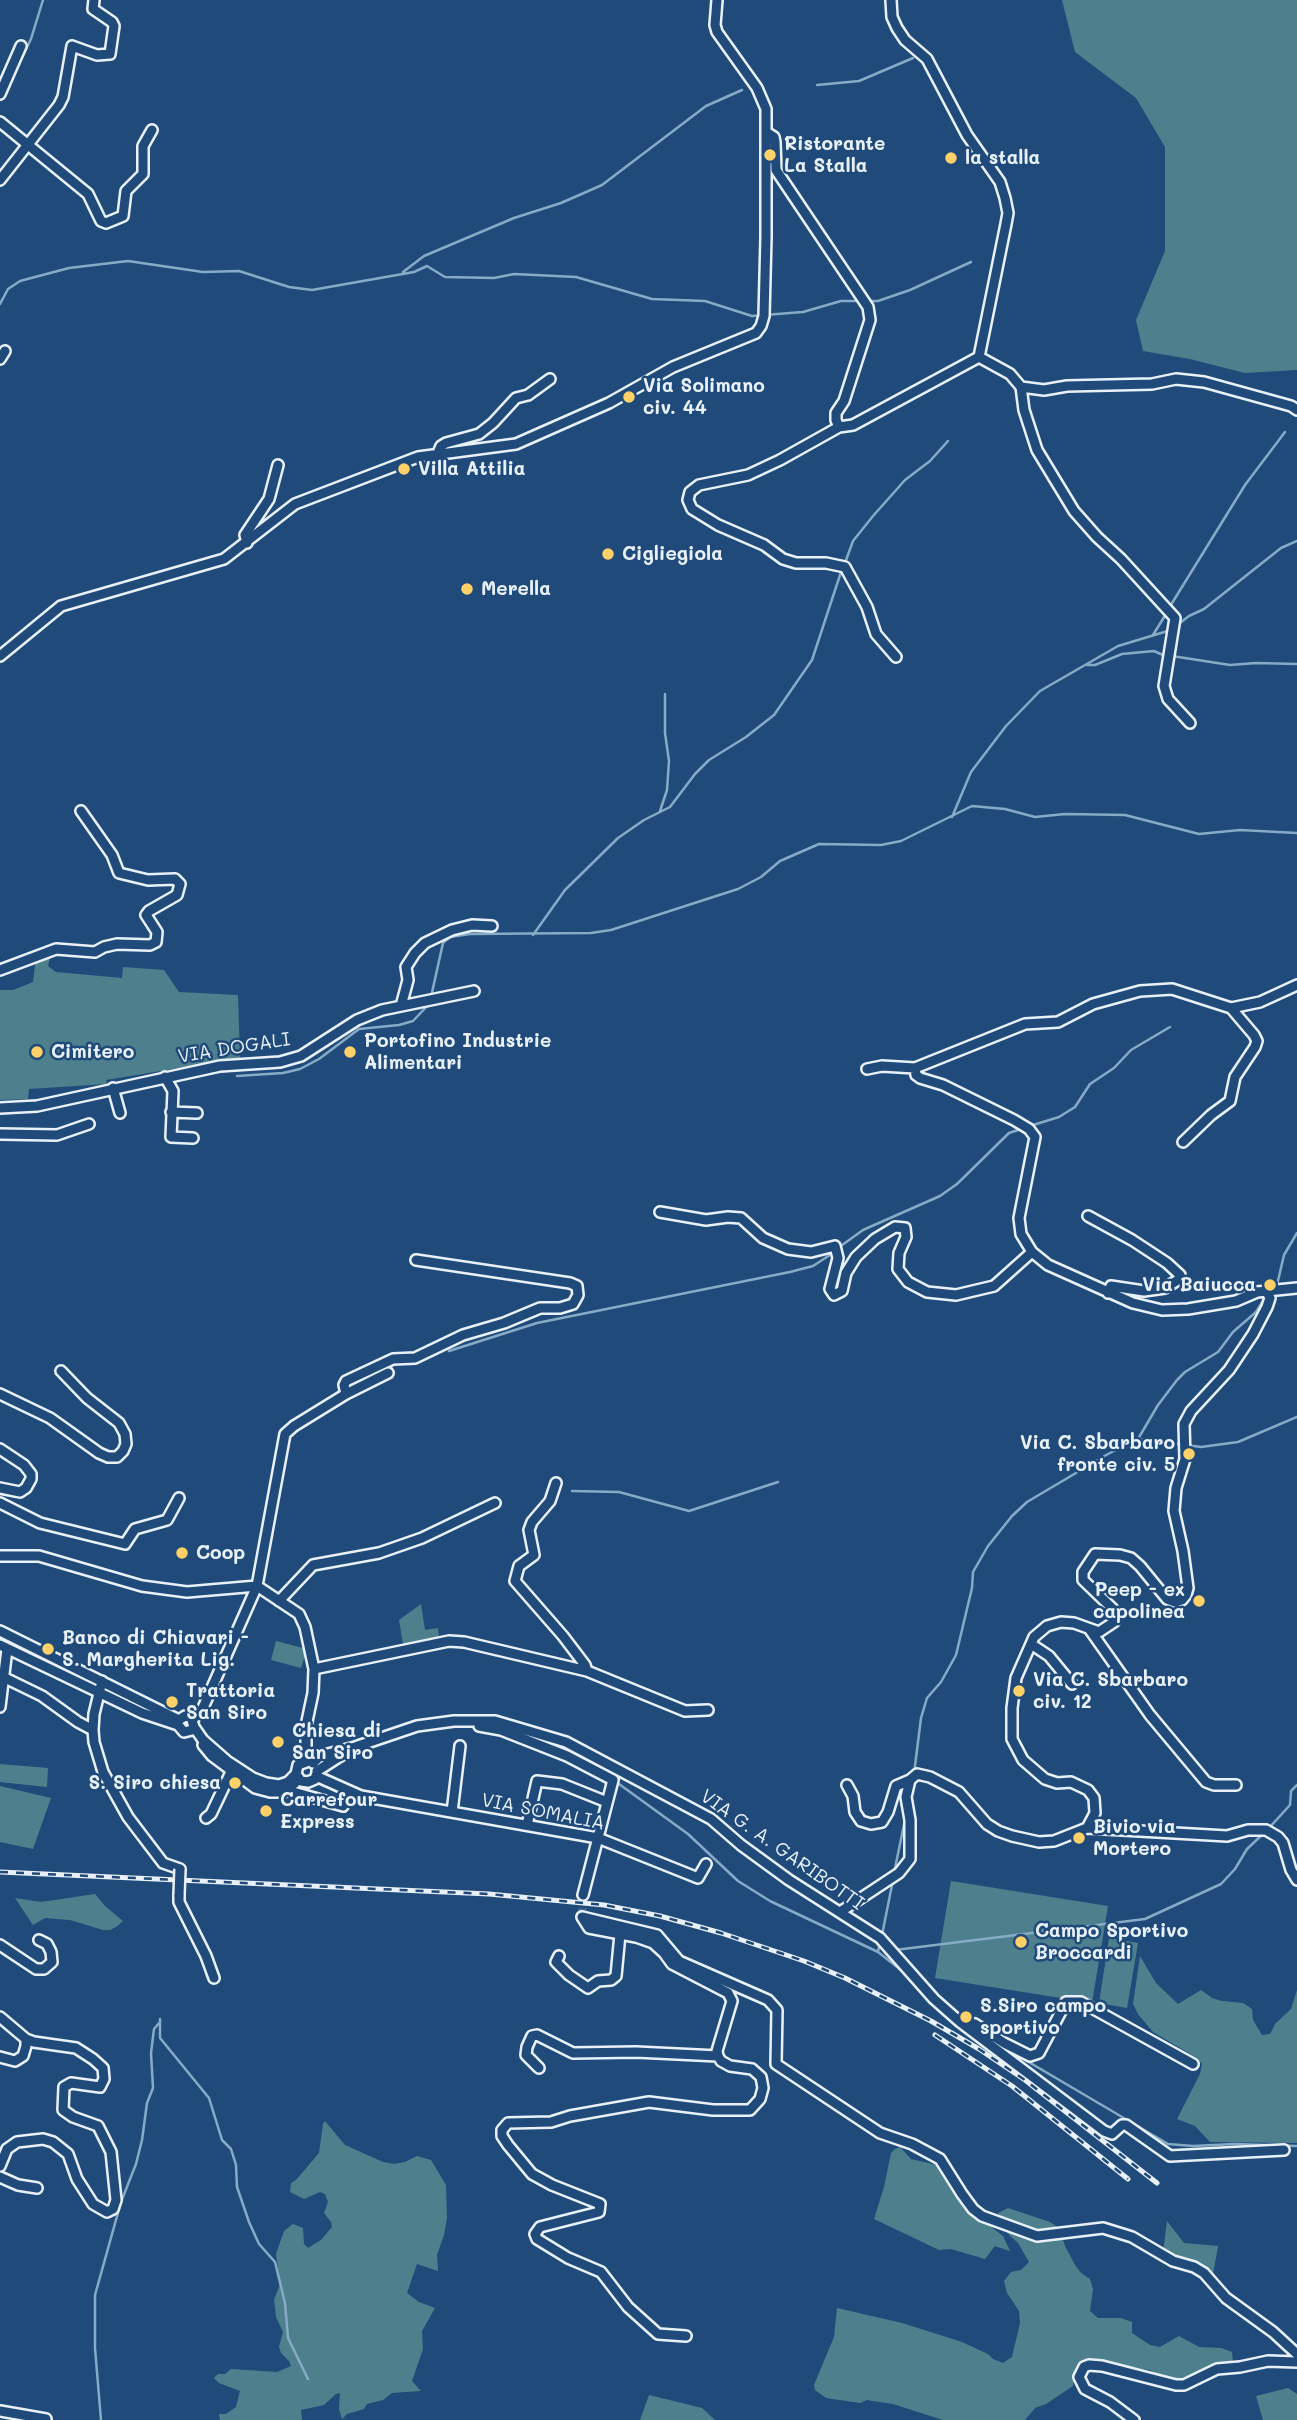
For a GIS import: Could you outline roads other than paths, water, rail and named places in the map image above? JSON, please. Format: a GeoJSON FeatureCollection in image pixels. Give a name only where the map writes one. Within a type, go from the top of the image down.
{"type":"FeatureCollection","features":[{"type":"Feature","properties":{"kind":"street"},"geometry":{"type":"LineString","coordinates":[[0,180],[54,113],[63,97],[72,46],[104,56],[110,54],[114,26],[93,9],[94,0]]}},
{"type":"Feature","properties":{"kind":"street"},"geometry":{"type":"LineString","coordinates":[[0,656],[61,606],[208,566],[247,543],[295,505],[397,464],[438,453],[516,444],[609,403],[673,367],[759,330],[763,321],[764,303],[766,109],[749,74],[717,32],[717,0]]}},
{"type":"Feature","properties":{"kind":"street"},"geometry":{"type":"LineString","coordinates":[[891,0],[892,17],[897,28],[905,40],[927,60],[967,135],[1000,182],[1005,198],[1008,213],[979,357]]}},
{"type":"Feature","properties":{"kind":"street"},"geometry":{"type":"LineString","coordinates":[[0,94],[21,46]]}},
{"type":"Feature","properties":{"kind":"street"},"geometry":{"type":"LineString","coordinates":[[0,122],[88,194],[101,221],[106,223],[123,216],[126,191],[144,174],[143,146],[152,130]]}},
{"type":"Feature","properties":{"kind":"street"},"geometry":{"type":"LineString","coordinates":[[766,132],[774,137],[776,170],[868,307],[870,320],[844,401],[836,413],[839,426]]}},
{"type":"Feature","properties":{"kind":"street"},"geometry":{"type":"LineString","coordinates":[[979,357],[1010,374],[1021,387],[1024,410],[1037,450],[1080,519],[1175,618],[1164,686],[1168,699],[1190,723]]}},
{"type":"Feature","properties":{"kind":"street"},"geometry":{"type":"LineString","coordinates":[[896,657],[876,634],[867,607],[845,567],[826,563],[796,563],[783,559],[764,545],[718,525],[692,509],[688,500],[690,492],[699,485],[717,479],[748,475],[839,426],[853,425],[979,357]]}},
{"type":"Feature","properties":{"kind":"street"},"geometry":{"type":"LineString","coordinates":[[438,453],[446,443],[479,434],[493,424],[516,398],[528,395],[550,379]]}},
{"type":"Feature","properties":{"kind":"street"},"geometry":{"type":"LineString","coordinates":[[1021,387],[1045,390],[1067,386],[1152,384],[1176,379],[1204,382],[1291,406],[1297,410]]}},
{"type":"Feature","properties":{"kind":"street"},"geometry":{"type":"LineString","coordinates":[[247,543],[245,534],[269,499],[278,465]]}},
{"type":"Feature","properties":{"kind":"street"},"geometry":{"type":"LineString","coordinates":[[0,970],[55,949],[85,953],[117,944],[149,945],[156,942],[157,932],[146,914],[177,895],[180,884],[175,879],[148,880],[119,873],[112,855],[81,811]]}},
{"type":"Feature","properties":{"kind":"street"},"geometry":{"type":"LineString","coordinates":[[401,1006],[408,980],[406,967],[425,943],[472,925],[492,926]]}},
{"type":"Feature","properties":{"kind":"street"},"geometry":{"type":"LineString","coordinates":[[867,1069],[883,1066],[915,1068],[1025,1024],[1058,1022],[1093,1004],[1140,991],[1172,989],[1231,1008],[1260,1002],[1297,985]]}},
{"type":"Feature","properties":{"kind":"street","name":"VIA DOGALI"},"geometry":{"type":"LineString","coordinates":[[0,1108],[37,1105],[220,1066],[280,1062],[301,1056],[357,1020],[382,1010],[474,991]]}},
{"type":"Feature","properties":{"kind":"street"},"geometry":{"type":"LineString","coordinates":[[1183,1142],[1230,1101],[1235,1077],[1255,1047],[1257,1041],[1254,1035],[1231,1008]]}},
{"type":"Feature","properties":{"kind":"street"},"geometry":{"type":"LineString","coordinates":[[915,1068],[916,1075],[920,1078],[943,1085],[995,1110],[1029,1129],[1035,1137],[1019,1218],[1021,1234],[1032,1252],[1056,1269],[1133,1303],[1162,1310],[1188,1309],[1236,1301],[1257,1292],[1297,1288]]}},
{"type":"Feature","properties":{"kind":"street"},"geometry":{"type":"LineString","coordinates":[[165,1077],[173,1091],[171,1137],[176,1135],[193,1138]]}},
{"type":"Feature","properties":{"kind":"street"},"geometry":{"type":"LineString","coordinates":[[113,1088],[120,1113]]}},
{"type":"Feature","properties":{"kind":"street"},"geometry":{"type":"LineString","coordinates":[[171,1111],[197,1113]]}},
{"type":"Feature","properties":{"kind":"street"},"geometry":{"type":"LineString","coordinates":[[0,1134],[57,1135],[89,1124]]}},
{"type":"Feature","properties":{"kind":"street"},"geometry":{"type":"LineString","coordinates":[[660,1212],[706,1220],[741,1218],[763,1238],[788,1249],[811,1252],[835,1246],[838,1258],[830,1289],[834,1295],[842,1291],[846,1273],[856,1257],[875,1239],[895,1227],[905,1228],[906,1237],[899,1253],[898,1269],[908,1282],[927,1292],[956,1295],[994,1286],[1032,1252]]}},
{"type":"Feature","properties":{"kind":"street"},"geometry":{"type":"LineString","coordinates":[[1088,1216],[1132,1240],[1180,1275],[1178,1280],[1165,1288],[1144,1291],[1111,1286],[1108,1293]]}},
{"type":"Feature","properties":{"kind":"street"},"geometry":{"type":"LineString","coordinates":[[346,1394],[346,1381],[393,1359],[415,1358],[463,1335],[504,1323],[540,1308],[560,1308],[573,1304],[578,1295],[578,1286],[570,1283],[416,1259]]}},
{"type":"Feature","properties":{"kind":"street"},"geometry":{"type":"LineString","coordinates":[[1087,1828],[1095,1813],[1094,1798],[1088,1790],[1071,1782],[1057,1783],[1045,1779],[1023,1760],[1012,1739],[1015,1686],[1031,1644],[1047,1626],[1061,1622],[1074,1623],[1099,1632],[1114,1622],[1113,1609],[1083,1580],[1083,1572],[1095,1555],[1120,1555],[1130,1558],[1167,1599],[1175,1602],[1186,1595],[1188,1588],[1183,1551],[1174,1511],[1175,1488],[1185,1459],[1184,1424],[1191,1411],[1229,1370],[1254,1334],[1270,1298],[1267,1292]]}},
{"type":"Feature","properties":{"kind":"street"},"geometry":{"type":"LineString","coordinates":[[0,1394],[50,1418],[99,1454],[117,1457],[126,1444],[125,1434],[119,1423],[79,1391],[61,1371]]}},
{"type":"Feature","properties":{"kind":"street"},"geometry":{"type":"LineString","coordinates":[[0,1631],[102,1681],[179,1723],[184,1732],[193,1725],[208,1698],[257,1586],[285,1434],[346,1394],[388,1373]]}},
{"type":"Feature","properties":{"kind":"street"},"geometry":{"type":"LineString","coordinates":[[0,1449],[24,1465],[31,1474],[26,1488],[20,1492],[0,1488]]}},
{"type":"Feature","properties":{"kind":"street"},"geometry":{"type":"LineString","coordinates":[[556,1483],[550,1501],[532,1522],[529,1530],[534,1555],[519,1566],[515,1581],[564,1636],[587,1671]]}},
{"type":"Feature","properties":{"kind":"street"},"geometry":{"type":"LineString","coordinates":[[0,1503],[40,1523],[125,1544],[135,1529],[167,1520],[179,1498]]}},
{"type":"Feature","properties":{"kind":"street"},"geometry":{"type":"LineString","coordinates":[[279,1601],[313,1565],[379,1553],[422,1538],[495,1503]]}},
{"type":"Feature","properties":{"kind":"street"},"geometry":{"type":"LineString","coordinates":[[0,1556],[39,1556],[142,1586],[187,1592],[257,1586],[299,1614],[314,1669],[313,1693],[306,1726],[316,1766],[308,1782],[298,1777]]}},
{"type":"Feature","properties":{"kind":"street"},"geometry":{"type":"LineString","coordinates":[[1089,1629],[1150,1715],[1206,1782],[1214,1785],[1236,1785]]}},
{"type":"Feature","properties":{"kind":"street"},"geometry":{"type":"LineString","coordinates":[[314,1669],[449,1641],[464,1642],[587,1671],[685,1711],[708,1710]]}},
{"type":"Feature","properties":{"kind":"street"},"geometry":{"type":"LineString","coordinates":[[1031,1644],[1049,1656],[1072,1684]]}},
{"type":"Feature","properties":{"kind":"street"},"geometry":{"type":"LineString","coordinates":[[0,1707],[4,1647],[142,1713],[179,1723]]}},
{"type":"Feature","properties":{"kind":"street"},"geometry":{"type":"LineString","coordinates":[[3,1677],[42,1696],[78,1723],[93,1730]]}},
{"type":"Feature","properties":{"kind":"street"},"geometry":{"type":"LineString","coordinates":[[102,1681],[93,1730],[97,1758],[128,1817],[163,1863],[180,1869],[179,1902],[214,1978]]}},
{"type":"Feature","properties":{"kind":"street"},"geometry":{"type":"LineString","coordinates":[[179,1723],[185,1716],[204,1740],[253,1778],[279,1785],[298,1777]]}},
{"type":"Feature","properties":{"kind":"street"},"geometry":{"type":"LineString","coordinates":[[454,1721],[501,1730],[567,1756],[613,1780],[583,1895]]}},
{"type":"Feature","properties":{"kind":"street","name":"VIA G. A. GARIBOTTI"},"geometry":{"type":"LineString","coordinates":[[316,1766],[355,1747],[417,1726],[454,1721],[495,1721],[566,1742],[711,1819],[789,1880],[880,1938],[934,1999],[960,2022]]}},
{"type":"Feature","properties":{"kind":"street"},"geometry":{"type":"LineString","coordinates":[[193,1725],[212,1756],[255,1788],[284,1792],[298,1777]]}},
{"type":"Feature","properties":{"kind":"street"},"geometry":{"type":"LineString","coordinates":[[452,1812],[460,1746]]}},
{"type":"Feature","properties":{"kind":"street"},"geometry":{"type":"LineString","coordinates":[[286,1790],[343,1806],[356,1794],[316,1766],[296,1768],[298,1777]]}},
{"type":"Feature","properties":{"kind":"street"},"geometry":{"type":"LineString","coordinates":[[206,1818],[211,1814],[231,1772]]}},
{"type":"Feature","properties":{"kind":"street"},"geometry":{"type":"LineString","coordinates":[[847,1784],[853,1796],[855,1812],[861,1821],[872,1825],[882,1822],[896,1786],[917,1774],[930,1777],[959,1792],[987,1824],[1012,1836],[1039,1842],[1054,1841],[1087,1828],[1227,1836],[1248,1830],[1266,1830],[1283,1843],[1297,1880]]}},
{"type":"Feature","properties":{"kind":"street"},"geometry":{"type":"LineString","coordinates":[[839,1912],[899,1873],[910,1859],[910,1820],[906,1797],[910,1780]]}},
{"type":"Feature","properties":{"kind":"street"},"geometry":{"type":"LineString","coordinates":[[527,1825],[537,1781],[562,1784],[607,1802]]}},
{"type":"Feature","properties":{"kind":"street","name":"VIA SOMALIA"},"geometry":{"type":"LineString","coordinates":[[356,1794],[598,1838],[698,1878],[706,1864]]}},
{"type":"Feature","properties":{"kind":"street"},"geometry":{"type":"LineString","coordinates":[[686,2336],[658,2334],[628,2307],[601,2272],[568,2258],[537,2239],[535,2234],[541,2227],[599,2212],[600,2204],[532,2174],[508,2145],[502,2136],[502,2130],[509,2123],[551,2122],[649,2102],[713,2110],[750,2110],[760,2099],[763,2088],[761,2077],[751,2069],[730,2066],[718,2056],[717,2051],[732,2001],[728,1993],[672,1964],[653,1943],[589,1928],[582,1917],[657,1935],[679,1961],[768,2000],[777,2010],[776,2064],[880,2133],[912,2144],[940,2159],[973,2209],[982,2216],[1037,2236],[1103,2228],[1132,2237],[1173,2261],[1194,2267],[1203,2273],[1226,2298],[1273,2332],[1297,2354]]}},
{"type":"Feature","properties":{"kind":"street"},"geometry":{"type":"LineString","coordinates":[[559,1956],[556,1962],[569,1975],[589,1988],[598,1981],[611,1980],[616,1976],[620,1934]]}},
{"type":"Feature","properties":{"kind":"street"},"geometry":{"type":"LineString","coordinates":[[0,1945],[36,1969],[44,1969],[52,1962],[51,1952],[47,1944],[39,1940]]}},
{"type":"Feature","properties":{"kind":"street"},"geometry":{"type":"LineString","coordinates":[[960,2022],[975,2024],[1030,2056],[1038,2053],[1066,2002],[1081,2002],[1193,2064]]}},
{"type":"Feature","properties":{"kind":"street"},"geometry":{"type":"LineString","coordinates":[[0,2017],[26,2039],[76,2049],[103,2068],[104,2078],[100,2087],[71,2083],[64,2087],[62,2110],[98,2126],[104,2137],[111,2152],[116,2200],[113,2209],[107,2212],[93,2204],[77,2179],[68,2154],[53,2142],[33,2140],[4,2147],[0,2166]]}},
{"type":"Feature","properties":{"kind":"street"},"geometry":{"type":"LineString","coordinates":[[960,2022],[1104,2131],[1112,2134],[1122,2125],[1126,2125],[1170,2156],[1284,2150]]}},
{"type":"Feature","properties":{"kind":"street"},"geometry":{"type":"LineString","coordinates":[[539,2068],[526,2055],[532,2036],[537,2035],[573,2053],[636,2052],[718,2056]]}},
{"type":"Feature","properties":{"kind":"street"},"geometry":{"type":"LineString","coordinates":[[0,2057],[15,2061],[23,2056],[26,2039]]}},
{"type":"Feature","properties":{"kind":"street"},"geometry":{"type":"LineString","coordinates":[[0,2177],[18,2185],[37,2188]]}},
{"type":"Feature","properties":{"kind":"street"},"geometry":{"type":"LineString","coordinates":[[1134,2420],[1110,2402],[1085,2389],[1079,2377],[1084,2367],[1102,2366],[1184,2385],[1217,2369],[1268,2361],[1297,2362]]}},
{"type":"Feature","properties":{"kind":"street"},"geometry":{"type":"LineString","coordinates":[[0,2411],[46,2419]]}},
{"type":"Feature","properties":{"kind":"waterway"},"geometry":{"type":"LineString","coordinates":[[11,80],[31,39],[43,0]]}},
{"type":"Feature","properties":{"kind":"waterway"},"geometry":{"type":"LineString","coordinates":[[817,85],[859,81],[913,58]]}},
{"type":"Feature","properties":{"kind":"waterway"},"geometry":{"type":"LineString","coordinates":[[403,272],[424,256],[602,185],[706,106],[742,90]]}},
{"type":"Feature","properties":{"kind":"waterway"},"geometry":{"type":"LineString","coordinates":[[0,304],[8,289],[20,281],[69,268],[128,261],[203,272],[239,271],[289,287],[312,290],[414,272],[427,266],[445,277],[494,278],[514,274],[576,277],[652,299],[705,301],[752,316],[803,312],[841,301],[859,301]]}},
{"type":"Feature","properties":{"kind":"waterway"},"geometry":{"type":"LineString","coordinates":[[865,301],[878,301],[910,290],[971,262]]}},
{"type":"Feature","properties":{"kind":"waterway"},"geometry":{"type":"LineString","coordinates":[[1169,608],[1245,485],[1285,432]]}},
{"type":"Feature","properties":{"kind":"waterway"},"geometry":{"type":"LineString","coordinates":[[845,563],[853,541],[873,516],[905,480],[930,461],[948,441]]}},
{"type":"Feature","properties":{"kind":"waterway"},"geometry":{"type":"LineString","coordinates":[[1176,626],[1204,609],[1281,548],[1297,541]]}},
{"type":"Feature","properties":{"kind":"waterway"},"geometry":{"type":"LineString","coordinates":[[533,935],[565,890],[618,838],[644,820],[670,807],[709,760],[746,737],[774,715],[812,660],[842,569]]}},
{"type":"Feature","properties":{"kind":"waterway"},"geometry":{"type":"LineString","coordinates":[[1153,635],[1166,614]]}},
{"type":"Feature","properties":{"kind":"waterway"},"geometry":{"type":"LineString","coordinates":[[952,817],[971,772],[1006,726],[1040,691],[1118,646],[1171,630]]}},
{"type":"Feature","properties":{"kind":"waterway"},"geometry":{"type":"LineString","coordinates":[[1087,665],[1095,665],[1122,654],[1154,651],[1165,656]]}},
{"type":"Feature","properties":{"kind":"waterway"},"geometry":{"type":"LineString","coordinates":[[1172,656],[1230,665],[1297,664]]}},
{"type":"Feature","properties":{"kind":"waterway"},"geometry":{"type":"LineString","coordinates":[[660,811],[667,790],[669,761],[665,733],[665,694]]}},
{"type":"Feature","properties":{"kind":"waterway"},"geometry":{"type":"LineString","coordinates":[[431,997],[443,943],[450,937],[470,934],[591,933],[611,930],[738,889],[761,877],[780,861],[819,844],[881,845],[901,841],[972,806],[1005,809],[1035,817],[1065,814],[1125,815],[1199,834],[1240,830],[1297,833]]}},
{"type":"Feature","properties":{"kind":"waterway"},"geometry":{"type":"LineString","coordinates":[[237,1076],[300,1069],[319,1059],[359,1029],[413,1021],[429,1004]]}},
{"type":"Feature","properties":{"kind":"waterway"},"geometry":{"type":"LineString","coordinates":[[1030,1126],[1059,1117],[1075,1107],[1090,1084],[1114,1068],[1131,1050],[1170,1027]]}},
{"type":"Feature","properties":{"kind":"waterway"},"geometry":{"type":"LineString","coordinates":[[838,1248],[863,1230],[940,1196],[957,1184],[1009,1133],[1024,1128]]}},
{"type":"Feature","properties":{"kind":"waterway"},"geometry":{"type":"LineString","coordinates":[[1277,1285],[1284,1255],[1297,1233]]}},
{"type":"Feature","properties":{"kind":"waterway"},"geometry":{"type":"LineString","coordinates":[[449,1351],[537,1323],[790,1272],[813,1266],[833,1253]]}},
{"type":"Feature","properties":{"kind":"waterway"},"geometry":{"type":"LineString","coordinates":[[1276,1286],[1297,1283]]}},
{"type":"Feature","properties":{"kind":"waterway"},"geometry":{"type":"LineString","coordinates":[[914,1774],[921,1718],[927,1698],[941,1682],[956,1655],[972,1588],[973,1572],[988,1546],[1027,1502],[1138,1439],[1177,1380],[1218,1352],[1233,1332],[1256,1312],[1266,1296]]}},
{"type":"Feature","properties":{"kind":"waterway"},"geometry":{"type":"LineString","coordinates":[[1138,1439],[1201,1447],[1238,1442],[1297,1417]]}},
{"type":"Feature","properties":{"kind":"waterway"},"geometry":{"type":"LineString","coordinates":[[572,1491],[619,1492],[689,1511],[778,1482]]}},
{"type":"Feature","properties":{"kind":"waterway"},"geometry":{"type":"LineString","coordinates":[[619,1784],[688,1834],[738,1881],[770,1901],[878,1952],[906,1974]]}},
{"type":"Feature","properties":{"kind":"waterway"},"geometry":{"type":"LineString","coordinates":[[1269,1828],[1290,1805],[1291,1791],[1297,1785]]}},
{"type":"Feature","properties":{"kind":"waterway"},"geometry":{"type":"LineString","coordinates":[[894,1873],[906,1815]]}},
{"type":"Feature","properties":{"kind":"waterway"},"geometry":{"type":"LineString","coordinates":[[895,1950],[1145,1919],[1221,1884],[1235,1869],[1247,1849],[1264,1833]]}},
{"type":"Feature","properties":{"kind":"waterway"},"geometry":{"type":"LineString","coordinates":[[882,1935],[893,1880]]}},
{"type":"Feature","properties":{"kind":"waterway"},"geometry":{"type":"LineString","coordinates":[[878,1952],[880,1942]]}},
{"type":"Feature","properties":{"kind":"waterway"},"geometry":{"type":"LineString","coordinates":[[160,2019],[160,2038],[209,2098],[222,2140],[231,2149],[236,2165],[237,2187],[259,2244],[275,2262],[285,2303],[288,2338],[308,2379]]}},
{"type":"Feature","properties":{"kind":"waterway"},"geometry":{"type":"LineString","coordinates":[[101,2420],[95,2348],[95,2295],[121,2202],[142,2140],[147,2103],[153,2088],[151,2053],[154,2029],[160,2022]]}},
{"type":"Feature","properties":{"kind":"waterway"},"geometry":{"type":"LineString","coordinates":[[1010,2051],[1168,2144],[1297,2146]]}},
{"type":"Feature","properties":{"kind":"tunnel"},"geometry":{"type":"LineString","coordinates":[[582,1917],[583,1895]]}},
{"type":"Feature","properties":{"kind":"railway"},"geometry":{"type":"LineString","coordinates":[[0,1872],[489,1894],[604,1905],[660,1916],[804,1961],[845,1978],[931,2021],[1025,2080],[1157,2183]]}},
{"type":"Feature","properties":{"kind":"railway"},"geometry":{"type":"LineString","coordinates":[[935,2035],[1012,2086],[1128,2179]]}},
{"type":"Feature","properties":{"kind":"place","name":"Ristorante La Stalla"},"geometry":{"type":"Point","coordinates":[770,155]}},
{"type":"Feature","properties":{"kind":"place","name":"la stalla"},"geometry":{"type":"Point","coordinates":[951,158]}},
{"type":"Feature","properties":{"kind":"place","name":"Via Solimano civ. 44"},"geometry":{"type":"Point","coordinates":[629,397]}},
{"type":"Feature","properties":{"kind":"place","name":"Villa Attilia"},"geometry":{"type":"Point","coordinates":[404,469]}},
{"type":"Feature","properties":{"kind":"place","name":"Cigliegiola"},"geometry":{"type":"Point","coordinates":[608,554]}},
{"type":"Feature","properties":{"kind":"place","name":"Merella"},"geometry":{"type":"Point","coordinates":[467,589]}},
{"type":"Feature","properties":{"kind":"place","name":"Cimitero"},"geometry":{"type":"Point","coordinates":[37,1052]}},
{"type":"Feature","properties":{"kind":"place","name":"Portofino Industrie Alimentari"},"geometry":{"type":"Point","coordinates":[350,1052]}},
{"type":"Feature","properties":{"kind":"place","name":"Via Baiucca"},"geometry":{"type":"Point","coordinates":[1270,1285]}},
{"type":"Feature","properties":{"kind":"place","name":"Via C. Sbarbaro fronte civ. 5"},"geometry":{"type":"Point","coordinates":[1189,1454]}},
{"type":"Feature","properties":{"kind":"place","name":"Coop"},"geometry":{"type":"Point","coordinates":[182,1553]}},
{"type":"Feature","properties":{"kind":"place","name":"Peep - ex capolinea"},"geometry":{"type":"Point","coordinates":[1199,1601]}},
{"type":"Feature","properties":{"kind":"place","name":"Banco di Chiavari - S. Margherita Lig."},"geometry":{"type":"Point","coordinates":[48,1649]}},
{"type":"Feature","properties":{"kind":"place","name":"Via C. Sbarbaro civ. 12"},"geometry":{"type":"Point","coordinates":[1019,1691]}},
{"type":"Feature","properties":{"kind":"place","name":"Trattoria San Siro"},"geometry":{"type":"Point","coordinates":[172,1702]}},
{"type":"Feature","properties":{"kind":"place","name":"Chiesa di San Siro"},"geometry":{"type":"Point","coordinates":[278,1742]}},
{"type":"Feature","properties":{"kind":"place","name":"S. Siro chiesa"},"geometry":{"type":"Point","coordinates":[235,1783]}},
{"type":"Feature","properties":{"kind":"place","name":"Carrefour Express"},"geometry":{"type":"Point","coordinates":[266,1811]}},
{"type":"Feature","properties":{"kind":"place","name":"Bivio via Mortero"},"geometry":{"type":"Point","coordinates":[1079,1838]}},
{"type":"Feature","properties":{"kind":"place","name":"Campo Sportivo Broccardi"},"geometry":{"type":"Point","coordinates":[1021,1942]}},
{"type":"Feature","properties":{"kind":"place","name":"S.Siro campo sportivo"},"geometry":{"type":"Point","coordinates":[966,2017]}}]}
